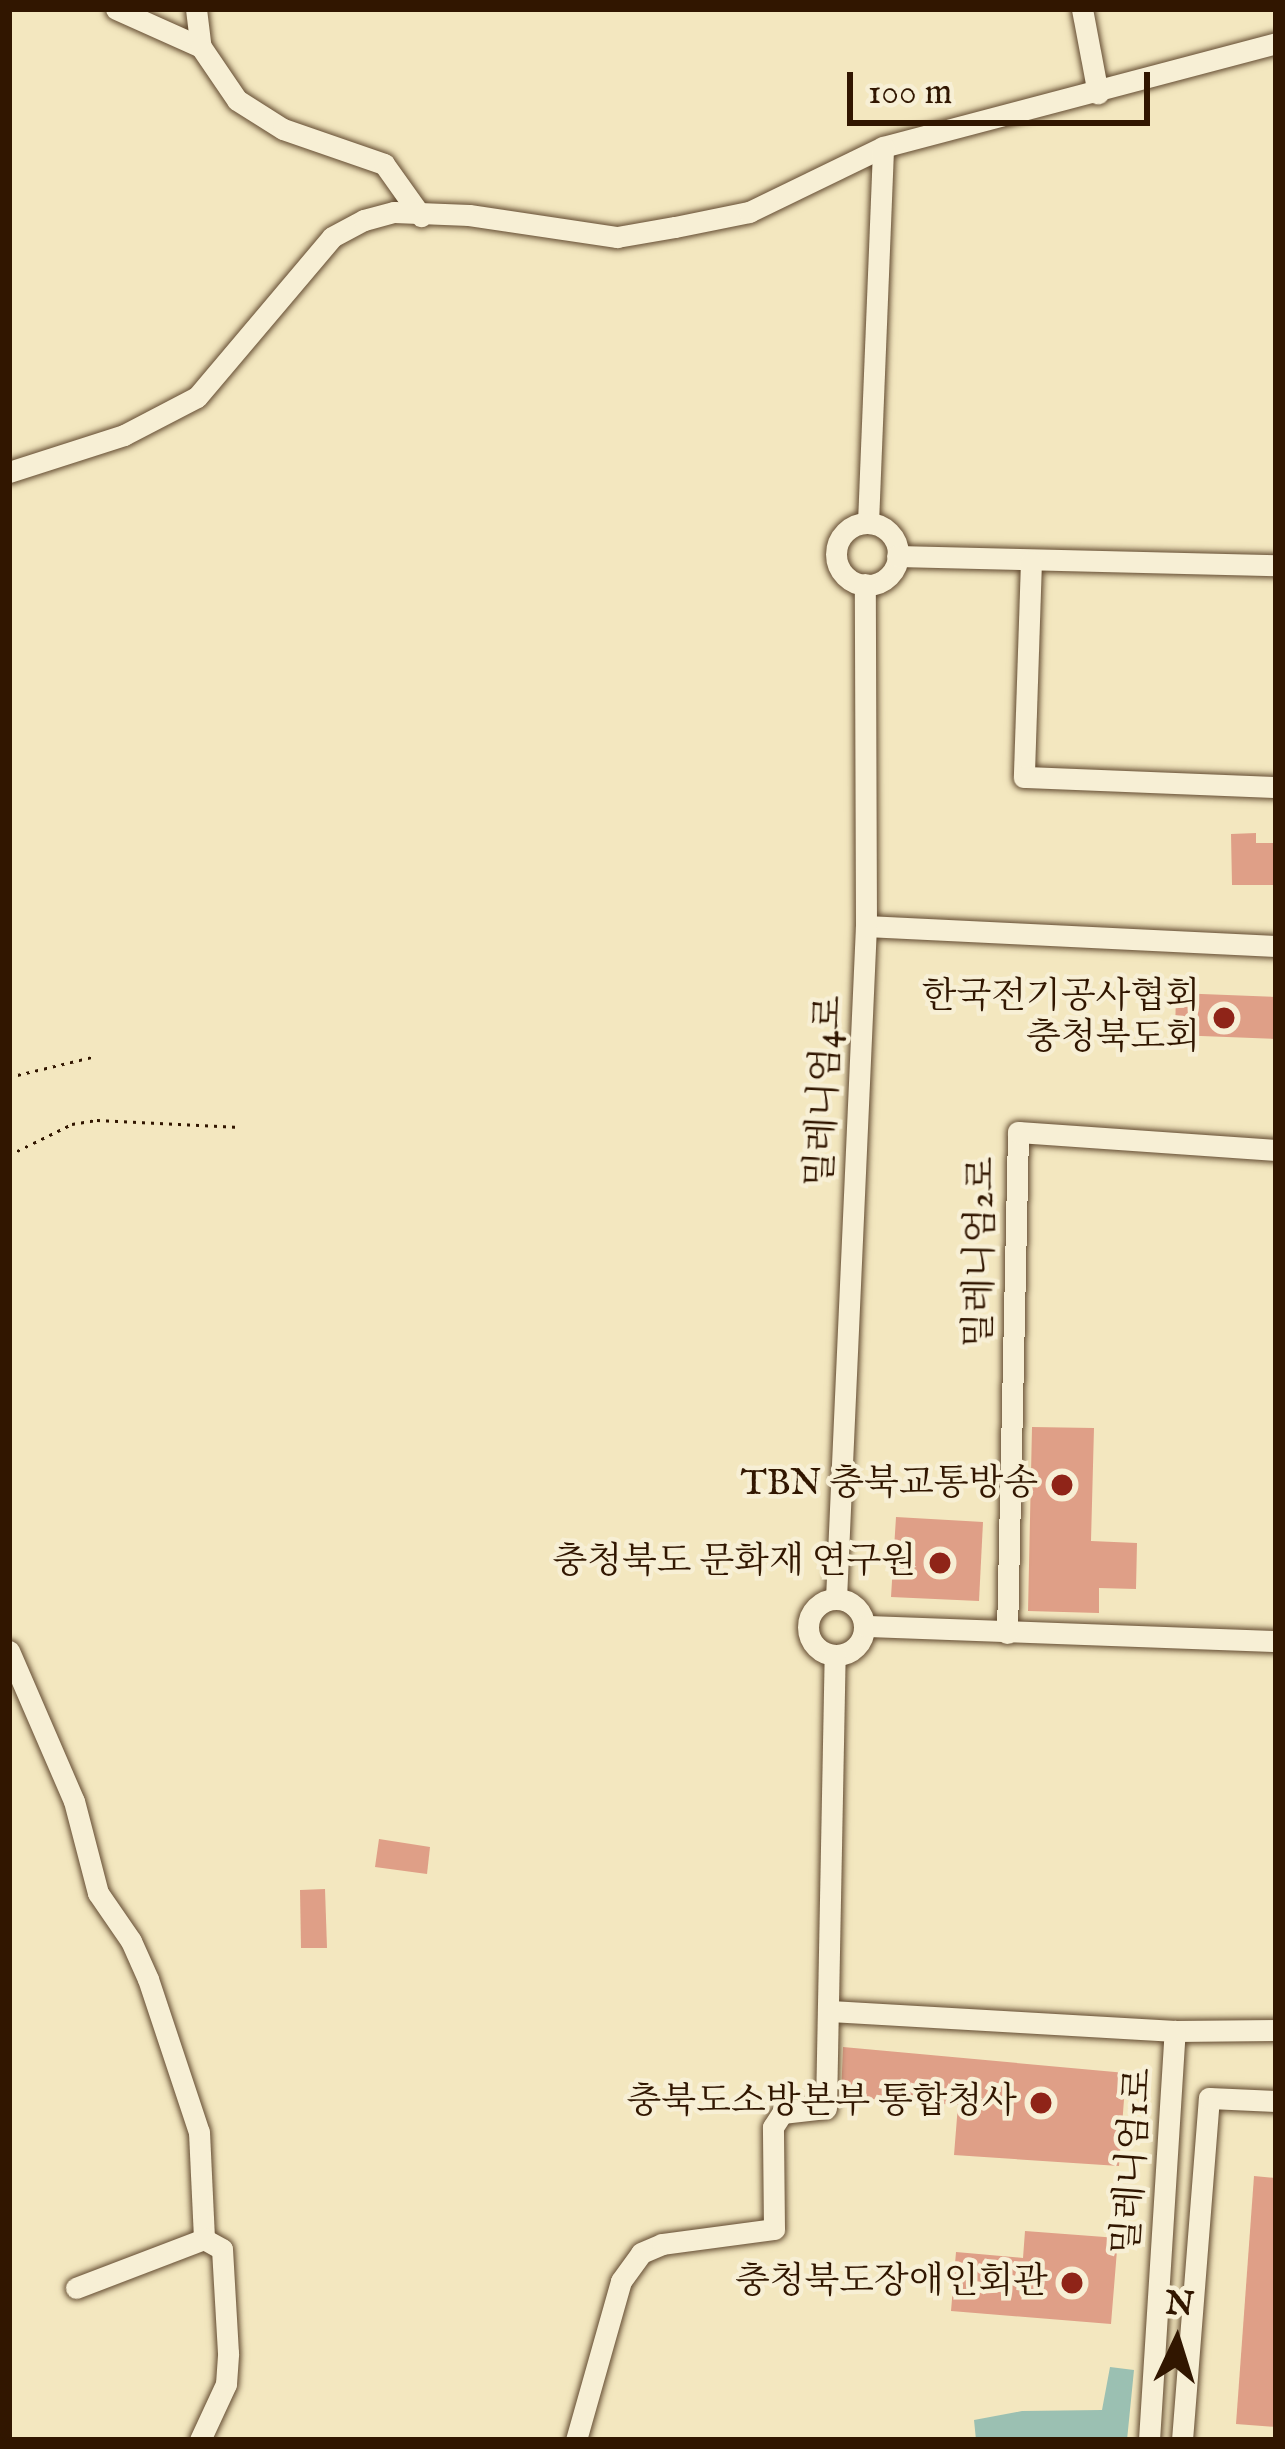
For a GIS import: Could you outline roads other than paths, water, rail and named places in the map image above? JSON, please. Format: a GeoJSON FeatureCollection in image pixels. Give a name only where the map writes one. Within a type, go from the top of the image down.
{"type":"FeatureCollection","features":[{"type":"Feature","properties":{"kind":"street"},"geometry":{"type":"LineString","coordinates":[[116,9],[201,47]]}},
{"type":"Feature","properties":{"kind":"street"},"geometry":{"type":"LineString","coordinates":[[196,9],[201,47],[237,100],[283,129],[384,164],[421,216]]}},
{"type":"Feature","properties":{"kind":"street"},"geometry":{"type":"LineString","coordinates":[[1082,9],[1098,94]]}},
{"type":"Feature","properties":{"kind":"street"},"geometry":{"type":"LineString","coordinates":[[9,472],[160,421],[197,397],[332,237],[394,212],[470,215],[617,237],[749,212],[883,147],[1276,44]]}},
{"type":"Feature","properties":{"kind":"street"},"geometry":{"type":"LineString","coordinates":[[868,523],[883,147]]}},
{"type":"Feature","properties":{"kind":"street"},"geometry":{"type":"LineString","coordinates":[[868,523],[889,532],[897,556],[887,577],[866,584],[842,572],[836,552],[844,533],[868,523]]}},
{"type":"Feature","properties":{"kind":"street"},"geometry":{"type":"LineString","coordinates":[[897,556],[1276,565]]}},
{"type":"Feature","properties":{"kind":"street"},"geometry":{"type":"LineString","coordinates":[[1031,561],[1024,777],[1276,787]]}},
{"type":"Feature","properties":{"kind":"street","name":"밀레니엄4로"},"geometry":{"type":"LineString","coordinates":[[836,1599],[866,926],[866,584]]}},
{"type":"Feature","properties":{"kind":"street"},"geometry":{"type":"LineString","coordinates":[[866,926],[1276,946]]}},
{"type":"Feature","properties":{"kind":"street","name":"밀레니엄2로"},"geometry":{"type":"LineString","coordinates":[[1007,1633],[1018,1132],[1276,1150]]}},
{"type":"Feature","properties":{"kind":"street"},"geometry":{"type":"LineString","coordinates":[[836,1599],[858,1610],[865,1626],[853,1651],[835,1656],[811,1642],[807,1624],[816,1607],[836,1599]]}},
{"type":"Feature","properties":{"kind":"street"},"geometry":{"type":"LineString","coordinates":[[865,1626],[1276,1641]]}},
{"type":"Feature","properties":{"kind":"street"},"geometry":{"type":"LineString","coordinates":[[9,1651],[74,1801],[98,1893],[131,1941],[168,2031],[199,2132],[204,2239]]}},
{"type":"Feature","properties":{"kind":"street"},"geometry":{"type":"LineString","coordinates":[[576,2440],[621,2281],[641,2253],[662,2244],[773,2229],[773,2127],[782,2113],[826,2108],[835,1656]]}},
{"type":"Feature","properties":{"kind":"street","name":"밀레니엄1로"},"geometry":{"type":"LineString","coordinates":[[830,2012],[1175,2030],[1276,2030]]}},
{"type":"Feature","properties":{"kind":"street","name":"밀레니엄1로"},"geometry":{"type":"LineString","coordinates":[[1149,2440],[1175,2030]]}},
{"type":"Feature","properties":{"kind":"street"},"geometry":{"type":"LineString","coordinates":[[1182,2440],[1209,2098],[1276,2101]]}},
{"type":"Feature","properties":{"kind":"street"},"geometry":{"type":"LineString","coordinates":[[76,2288],[204,2239]]}},
{"type":"Feature","properties":{"kind":"street"},"geometry":{"type":"LineString","coordinates":[[200,2440],[226,2384],[228,2354],[222,2249],[204,2239]]}},
{"type":"Feature","properties":{"kind":"place","name":"한국전기공사협회 충청북도회"},"geometry":{"type":"Point","coordinates":[1224,1018]}},
{"type":"Feature","properties":{"kind":"place","name":"TBN 충북교통방송"},"geometry":{"type":"Point","coordinates":[1062,1485]}},
{"type":"Feature","properties":{"kind":"place","name":"충청북도 문화재 연구원"},"geometry":{"type":"Point","coordinates":[940,1563]}},
{"type":"Feature","properties":{"kind":"place","name":"충북도소방본부 통합청사"},"geometry":{"type":"Point","coordinates":[1041,2103]}},
{"type":"Feature","properties":{"kind":"place","name":"충청북도장애인회관"},"geometry":{"type":"Point","coordinates":[1072,2283]}}]}
